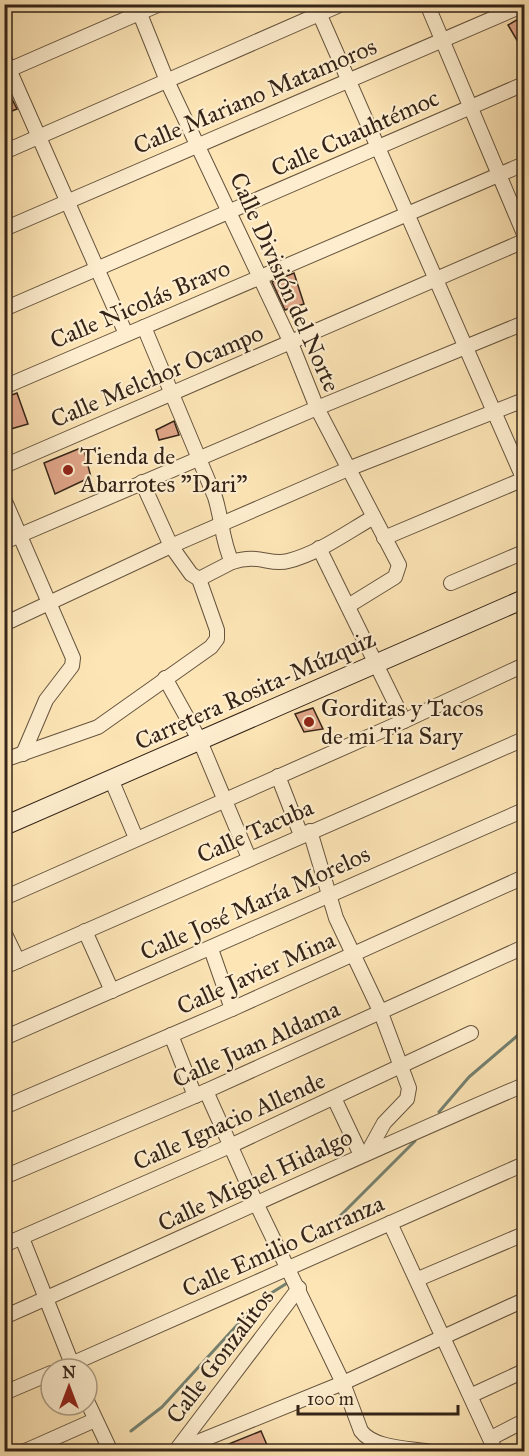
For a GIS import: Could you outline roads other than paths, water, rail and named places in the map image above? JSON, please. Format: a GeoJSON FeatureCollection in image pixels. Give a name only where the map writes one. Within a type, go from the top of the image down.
{"type":"FeatureCollection","features":[{"type":"Feature","properties":{"kind":"main road","name":"Carretera Rosita-Múzquiz"},"geometry":{"type":"LineString","coordinates":[[4,826],[525,599]]}},
{"type":"Feature","properties":{"kind":"street"},"geometry":{"type":"LineString","coordinates":[[126,334],[6,66],[138,9],[160,4]]}},
{"type":"Feature","properties":{"kind":"street"},"geometry":{"type":"LineString","coordinates":[[4,152],[167,81],[317,9],[342,4]]}},
{"type":"Feature","properties":{"kind":"street"},"geometry":{"type":"LineString","coordinates":[[427,4],[525,234]]}},
{"type":"Feature","properties":{"kind":"street","name":"Calle Mariano Matamoros"},"geometry":{"type":"LineString","coordinates":[[4,229],[525,6]]}},
{"type":"Feature","properties":{"kind":"street","name":"Calle División del Norte"},"geometry":{"type":"LineString","coordinates":[[138,9],[167,81],[291,343],[317,408],[372,518],[399,565],[398,574],[348,606]]}},
{"type":"Feature","properties":{"kind":"street"},"geometry":{"type":"LineString","coordinates":[[317,9],[524,480],[384,538]]}},
{"type":"Feature","properties":{"kind":"street","name":"Calle Cuauhtémoc"},"geometry":{"type":"LineString","coordinates":[[4,309],[525,84]]}},
{"type":"Feature","properties":{"kind":"street","name":"Calle Nicolás Bravo"},"geometry":{"type":"LineString","coordinates":[[4,387],[525,164]]}},
{"type":"Feature","properties":{"kind":"street","name":"Calle Melchor Ocampo"},"geometry":{"type":"LineString","coordinates":[[4,466],[525,241]]}},
{"type":"Feature","properties":{"kind":"street"},"geometry":{"type":"LineString","coordinates":[[4,542],[199,457],[525,323]]}},
{"type":"Feature","properties":{"kind":"street"},"geometry":{"type":"LineString","coordinates":[[144,327],[199,457],[223,523],[225,544],[232,562]]}},
{"type":"Feature","properties":{"kind":"street"},"geometry":{"type":"LineString","coordinates":[[4,624],[171,546],[348,469],[525,400]]}},
{"type":"Feature","properties":{"kind":"street"},"geometry":{"type":"LineString","coordinates":[[4,760],[98,727],[211,646],[217,639],[217,630],[199,579],[191,574],[171,546],[142,482]]}},
{"type":"Feature","properties":{"kind":"street"},"geometry":{"type":"LineString","coordinates":[[4,499],[73,662],[46,700],[23,754]]}},
{"type":"Feature","properties":{"kind":"street"},"geometry":{"type":"LineString","coordinates":[[199,579],[232,562],[253,557],[286,562],[319,548],[372,518]]}},
{"type":"Feature","properties":{"kind":"street"},"geometry":{"type":"LineString","coordinates":[[319,548],[404,721]]}},
{"type":"Feature","properties":{"kind":"street"},"geometry":{"type":"LineString","coordinates":[[451,583],[525,552]]}},
{"type":"Feature","properties":{"kind":"street"},"geometry":{"type":"LineString","coordinates":[[4,898],[525,665]]}},
{"type":"Feature","properties":{"kind":"street"},"geometry":{"type":"LineString","coordinates":[[165,678],[200,741],[249,858]]}},
{"type":"Feature","properties":{"kind":"street","name":"Calle Tacuba"},"geometry":{"type":"LineString","coordinates":[[4,967],[525,739]]}},
{"type":"Feature","properties":{"kind":"street"},"geometry":{"type":"LineString","coordinates":[[278,776],[306,833],[328,895],[381,1013],[401,1066],[409,1096],[384,1123],[364,1153],[334,1098]]}},
{"type":"Feature","properties":{"kind":"street"},"geometry":{"type":"LineString","coordinates":[[111,779],[136,838]]}},
{"type":"Feature","properties":{"kind":"street","name":"Calle José María Morelos"},"geometry":{"type":"LineString","coordinates":[[4,1038],[525,810]]}},
{"type":"Feature","properties":{"kind":"street","name":"Calle Javier Mina"},"geometry":{"type":"LineString","coordinates":[[4,1107],[232,1009],[525,877]]}},
{"type":"Feature","properties":{"kind":"street"},"geometry":{"type":"LineString","coordinates":[[85,931],[112,991]]}},
{"type":"Feature","properties":{"kind":"street"},"geometry":{"type":"LineString","coordinates":[[4,932],[18,961]]}},
{"type":"Feature","properties":{"kind":"street","name":"Calle Juan Aldama"},"geometry":{"type":"LineString","coordinates":[[4,1177],[201,1094],[525,947]]}},
{"type":"Feature","properties":{"kind":"street"},"geometry":{"type":"LineString","coordinates":[[211,949],[232,1009]]}},
{"type":"Feature","properties":{"kind":"street","name":"Calle Ignacio Allende"},"geometry":{"type":"LineString","coordinates":[[4,1245],[230,1146],[471,1033]]}},
{"type":"Feature","properties":{"kind":"street"},"geometry":{"type":"LineString","coordinates":[[171,1035],[230,1146],[299,1288],[365,1437],[377,1442],[432,1452]]}},
{"type":"Feature","properties":{"kind":"street","name":"Calle Miguel Hidalgo"},"geometry":{"type":"LineString","coordinates":[[4,1317],[257,1205],[364,1153],[525,1085]]}},
{"type":"Feature","properties":{"kind":"street","name":"Calle Emilio Carranza"},"geometry":{"type":"LineString","coordinates":[[90,1357],[288,1267],[525,1164]]}},
{"type":"Feature","properties":{"kind":"street"},"geometry":{"type":"LineString","coordinates":[[390,1223],[472,1395],[496,1452]]}},
{"type":"Feature","properties":{"kind":"street"},"geometry":{"type":"LineString","coordinates":[[418,1280],[525,1234]]}},
{"type":"Feature","properties":{"kind":"street"},"geometry":{"type":"LineString","coordinates":[[22,1238],[46,1299],[65,1357]]}},
{"type":"Feature","properties":{"kind":"street","name":"Calle Gonzalitos"},"geometry":{"type":"LineString","coordinates":[[180,1450],[299,1288]]}},
{"type":"Feature","properties":{"kind":"street"},"geometry":{"type":"LineString","coordinates":[[180,1450],[343,1383],[525,1300]]}},
{"type":"Feature","properties":{"kind":"street"},"geometry":{"type":"LineString","coordinates":[[472,1395],[525,1371]]}},
{"type":"Feature","properties":{"kind":"street"},"geometry":{"type":"LineString","coordinates":[[4,1393],[39,1378]]}},
{"type":"Feature","properties":{"kind":"street"},"geometry":{"type":"LineString","coordinates":[[94,1417],[111,1452]]}},
{"type":"Feature","properties":{"kind":"street"},"geometry":{"type":"LineString","coordinates":[[23,1452],[95,1420]]}},
{"type":"Feature","properties":{"kind":"street"},"geometry":{"type":"LineString","coordinates":[[491,1438],[525,1421]]}},
{"type":"Feature","properties":{"kind":"waterway"},"geometry":{"type":"LineString","coordinates":[[439,1112],[469,1077],[524,1030]]}},
{"type":"Feature","properties":{"kind":"waterway"},"geometry":{"type":"LineString","coordinates":[[315,1241],[415,1141]]}},
{"type":"Feature","properties":{"kind":"waterway"},"geometry":{"type":"LineString","coordinates":[[131,1431],[162,1407],[260,1300],[289,1282]]}},
{"type":"Feature","properties":{"kind":"waterway"},"geometry":{"type":"LineString","coordinates":[[273,1450],[337,1452]]}},
{"type":"Feature","properties":{"kind":"place","name":"Tienda de Abarrotes \"Dari\""},"geometry":{"type":"Point","coordinates":[68,470]}},
{"type":"Feature","properties":{"kind":"place","name":"Gorditas y Tacos de mi Tia Sary"},"geometry":{"type":"Point","coordinates":[309,722]}}]}
